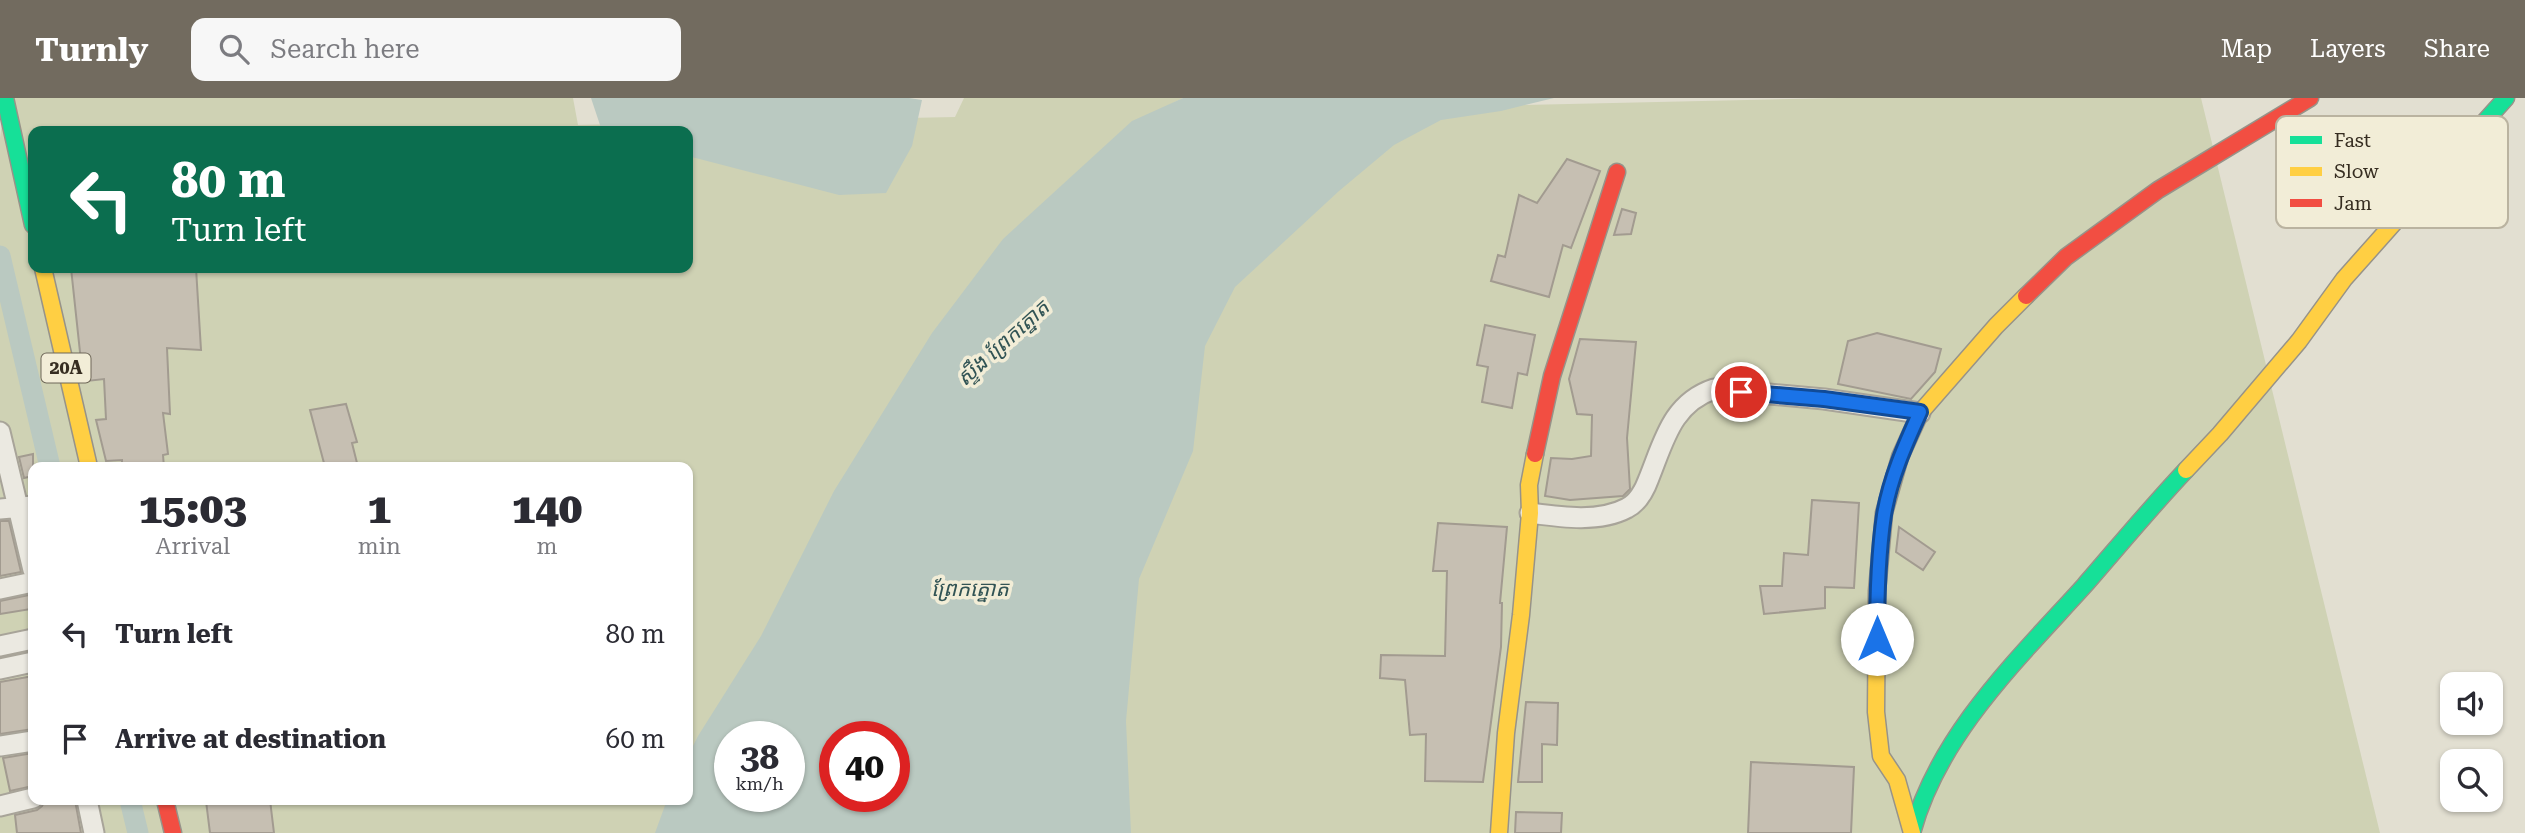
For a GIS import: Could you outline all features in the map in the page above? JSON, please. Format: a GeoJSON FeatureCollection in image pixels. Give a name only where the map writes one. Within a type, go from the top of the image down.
{"type":"FeatureCollection","features":[{"type":"Feature","properties":{"kind":"street"},"geometry":{"type":"LineString","coordinates":[[5,98],[28,202]]}},
{"type":"Feature","properties":{"kind":"street"},"geometry":{"type":"LineString","coordinates":[[2280,116],[2310,98]]}},
{"type":"Feature","properties":{"kind":"street"},"geometry":{"type":"LineString","coordinates":[[2490,116],[2506,98]]}},
{"type":"Feature","properties":{"kind":"street"},"geometry":{"type":"LineString","coordinates":[[1912,833],[1897,780],[1881,757],[1877,712],[1877,591],[1884,513],[1900,457],[1920,412],[1996,326],[2066,257],[2158,190],[2276,119]]}},
{"type":"Feature","properties":{"kind":"street"},"geometry":{"type":"LineString","coordinates":[[1499,833],[1506,733],[1521,615],[1530,513],[1529,485],[1552,376],[1617,172]]}},
{"type":"Feature","properties":{"kind":"street"},"geometry":{"type":"LineString","coordinates":[[1912,833],[1919,807],[1950,747],[1997,683],[2165,492],[2220,434],[2299,341],[2344,279],[2390,228]]}},
{"type":"Feature","properties":{"kind":"street","name":"20A"},"geometry":{"type":"LineString","coordinates":[[44,273],[88,462]]}},
{"type":"Feature","properties":{"kind":"street"},"geometry":{"type":"LineString","coordinates":[[1530,513],[1587,517],[1629,508],[1642,495],[1674,419],[1686,403],[1699,394],[1714,390],[1824,399],[1920,412]]}},
{"type":"Feature","properties":{"kind":"street"},"geometry":{"type":"LineString","coordinates":[[0,432],[21,507],[28,544]]}},
{"type":"Feature","properties":{"kind":"street"},"geometry":{"type":"LineString","coordinates":[[0,589],[28,583]]}},
{"type":"Feature","properties":{"kind":"street"},"geometry":{"type":"LineString","coordinates":[[0,646],[28,640]]}},
{"type":"Feature","properties":{"kind":"street"},"geometry":{"type":"LineString","coordinates":[[0,669],[28,663]]}},
{"type":"Feature","properties":{"kind":"street"},"geometry":{"type":"LineString","coordinates":[[0,746],[28,742]]}},
{"type":"Feature","properties":{"kind":"street"},"geometry":{"type":"LineString","coordinates":[[0,806],[28,799]]}},
{"type":"Feature","properties":{"kind":"street"},"geometry":{"type":"LineString","coordinates":[[88,805],[94,833]]}},
{"type":"Feature","properties":{"kind":"street"},"geometry":{"type":"LineString","coordinates":[[166,805],[173,833]]}},
{"type":"Feature","properties":{"kind":"green space"},"geometry":{"type":"Polygon","coordinates":[[[5,98],[573,98],[578,125],[955,117],[964,98],[1183,98],[1153,113],[1838,98],[2201,98],[2380,833],[0,833],[0,138],[5,98]]]}},
{"type":"Feature","properties":{"kind":"water"},"geometry":{"type":"Polygon","coordinates":[[[591,98],[922,100],[912,146],[886,193],[839,195],[693,157],[693,126],[600,126],[591,98]]]}},
{"type":"Feature","properties":{"kind":"water","name":"ព្រែកត្នោត"},"geometry":{"type":"Polygon","coordinates":[[[1183,98],[1554,98],[1501,111],[1441,120],[1394,145],[1339,191],[1235,287],[1205,346],[1193,451],[1139,579],[1126,721],[1131,833],[655,833],[665,805],[693,805],[693,746],[698,736],[761,636],[834,491],[932,333],[1003,239],[1132,121],[1183,98]]]}},
{"type":"Feature","properties":{"kind":"building"},"geometry":{"type":"Polygon","coordinates":[[[1567,159],[1600,171],[1571,248],[1563,245],[1549,297],[1491,281],[1498,255],[1505,257],[1519,195],[1537,203],[1567,159]]]}},
{"type":"Feature","properties":{"kind":"building"},"geometry":{"type":"Polygon","coordinates":[[[1622,209],[1636,213],[1631,234],[1614,235],[1622,209]]]}},
{"type":"Feature","properties":{"kind":"building"},"geometry":{"type":"Polygon","coordinates":[[[72,273],[196,273],[201,350],[167,348],[170,414],[163,413],[168,454],[163,455],[164,462],[106,461],[96,420],[106,419],[104,379],[87,381],[80,352],[72,273]]]}},
{"type":"Feature","properties":{"kind":"building"},"geometry":{"type":"Polygon","coordinates":[[[1485,325],[1535,335],[1527,375],[1518,373],[1512,408],[1482,402],[1488,367],[1477,365],[1485,325]]]}},
{"type":"Feature","properties":{"kind":"building"},"geometry":{"type":"Polygon","coordinates":[[[1877,333],[1941,349],[1935,372],[1911,399],[1838,384],[1848,341],[1877,333]]]}},
{"type":"Feature","properties":{"kind":"building"},"geometry":{"type":"Polygon","coordinates":[[[1580,339],[1636,342],[1627,438],[1630,489],[1623,496],[1570,500],[1545,496],[1551,458],[1591,456],[1592,415],[1577,414],[1569,379],[1580,339]]]}},
{"type":"Feature","properties":{"kind":"building"},"geometry":{"type":"Polygon","coordinates":[[[346,404],[357,442],[352,443],[357,462],[324,462],[310,410],[346,404]]]}},
{"type":"Feature","properties":{"kind":"building"},"geometry":{"type":"Polygon","coordinates":[[[33,454],[33,462],[28,462],[28,477],[24,478],[19,457],[33,454]]]}},
{"type":"Feature","properties":{"kind":"building"},"geometry":{"type":"Polygon","coordinates":[[[1812,500],[1859,503],[1854,588],[1825,587],[1825,608],[1764,614],[1760,586],[1782,586],[1784,553],[1808,555],[1812,500]]]}},
{"type":"Feature","properties":{"kind":"building"},"geometry":{"type":"Polygon","coordinates":[[[0,521],[9,521],[21,572],[0,576],[0,521]]]}},
{"type":"Feature","properties":{"kind":"building"},"geometry":{"type":"Polygon","coordinates":[[[1438,523],[1507,527],[1500,603],[1501,647],[1483,782],[1425,781],[1426,734],[1410,735],[1405,680],[1380,678],[1381,655],[1445,656],[1447,571],[1433,571],[1438,523]]]}},
{"type":"Feature","properties":{"kind":"building"},"geometry":{"type":"Polygon","coordinates":[[[1899,527],[1935,552],[1923,570],[1896,552],[1899,527]]]}},
{"type":"Feature","properties":{"kind":"building"},"geometry":{"type":"Polygon","coordinates":[[[28,595],[28,609],[0,614],[0,601],[28,595]]]}},
{"type":"Feature","properties":{"kind":"building"},"geometry":{"type":"Polygon","coordinates":[[[28,677],[28,730],[0,734],[0,682],[28,677]]]}},
{"type":"Feature","properties":{"kind":"building"},"geometry":{"type":"Polygon","coordinates":[[[1526,702],[1558,703],[1557,745],[1542,744],[1542,782],[1518,782],[1526,702]]]}},
{"type":"Feature","properties":{"kind":"building"},"geometry":{"type":"Polygon","coordinates":[[[28,754],[28,787],[10,791],[3,758],[28,754]]]}},
{"type":"Feature","properties":{"kind":"building"},"geometry":{"type":"Polygon","coordinates":[[[1751,762],[1854,767],[1851,833],[1748,833],[1751,762]]]}},
{"type":"Feature","properties":{"kind":"building"},"geometry":{"type":"Polygon","coordinates":[[[76,805],[81,833],[17,833],[15,815],[37,810],[42,806],[76,805]]]}},
{"type":"Feature","properties":{"kind":"building"},"geometry":{"type":"Polygon","coordinates":[[[206,805],[271,805],[274,833],[210,833],[206,805]]]}},
{"type":"Feature","properties":{"kind":"building"},"geometry":{"type":"Polygon","coordinates":[[[1516,812],[1562,813],[1561,833],[1515,833],[1516,812]]]}},
{"type":"Feature","properties":{"kind":"waterway"},"geometry":{"type":"LineString","coordinates":[[0,256],[49,462]]}},
{"type":"Feature","properties":{"kind":"waterway"},"geometry":{"type":"LineString","coordinates":[[131,805],[138,833]]}},
{"type":"Feature","properties":{"kind":"traffic: fast"},"geometry":{"type":"LineString","coordinates":[[5,98],[28,202]]}},
{"type":"Feature","properties":{"kind":"traffic: fast"},"geometry":{"type":"LineString","coordinates":[[2490,116],[2506,98]]}},
{"type":"Feature","properties":{"kind":"traffic: fast"},"geometry":{"type":"LineString","coordinates":[[1912,833],[1924,797],[1941,763],[1983,700],[2186,470]]}},
{"type":"Feature","properties":{"kind":"traffic: slow"},"geometry":{"type":"LineString","coordinates":[[2186,470],[2299,341],[2344,279],[2389,228]]}},
{"type":"Feature","properties":{"kind":"traffic: slow"},"geometry":{"type":"LineString","coordinates":[[44,273],[88,462]]}},
{"type":"Feature","properties":{"kind":"traffic: slow"},"geometry":{"type":"LineString","coordinates":[[1912,833],[1897,780],[1881,756],[1876,712],[1877,591],[1884,513],[1900,457],[1920,413],[2026,296]]}},
{"type":"Feature","properties":{"kind":"traffic: slow"},"geometry":{"type":"LineString","coordinates":[[1499,833],[1506,733],[1521,615],[1530,513],[1529,485],[1535,454]]}},
{"type":"Feature","properties":{"kind":"traffic: jam"},"geometry":{"type":"LineString","coordinates":[[2280,116],[2310,98]]}},
{"type":"Feature","properties":{"kind":"traffic: jam"},"geometry":{"type":"LineString","coordinates":[[2026,296],[2066,257],[2158,190],[2276,119]]}},
{"type":"Feature","properties":{"kind":"traffic: jam"},"geometry":{"type":"LineString","coordinates":[[1535,454],[1552,376],[1617,172]]}},
{"type":"Feature","properties":{"kind":"traffic: jam"},"geometry":{"type":"LineString","coordinates":[[166,805],[173,833]]}},
{"type":"Feature","properties":{"kind":"route"},"geometry":{"type":"LineString","coordinates":[[1741,392],[1824,399],[1920,412],[1900,457],[1884,513],[1877,591],[1877,639]]}},
{"type":"Feature","properties":{"kind":"water label","name":"ស្ទឹង ព្រែកត្នោត"},"geometry":{"type":"Point","coordinates":[1003,343]}}]}
